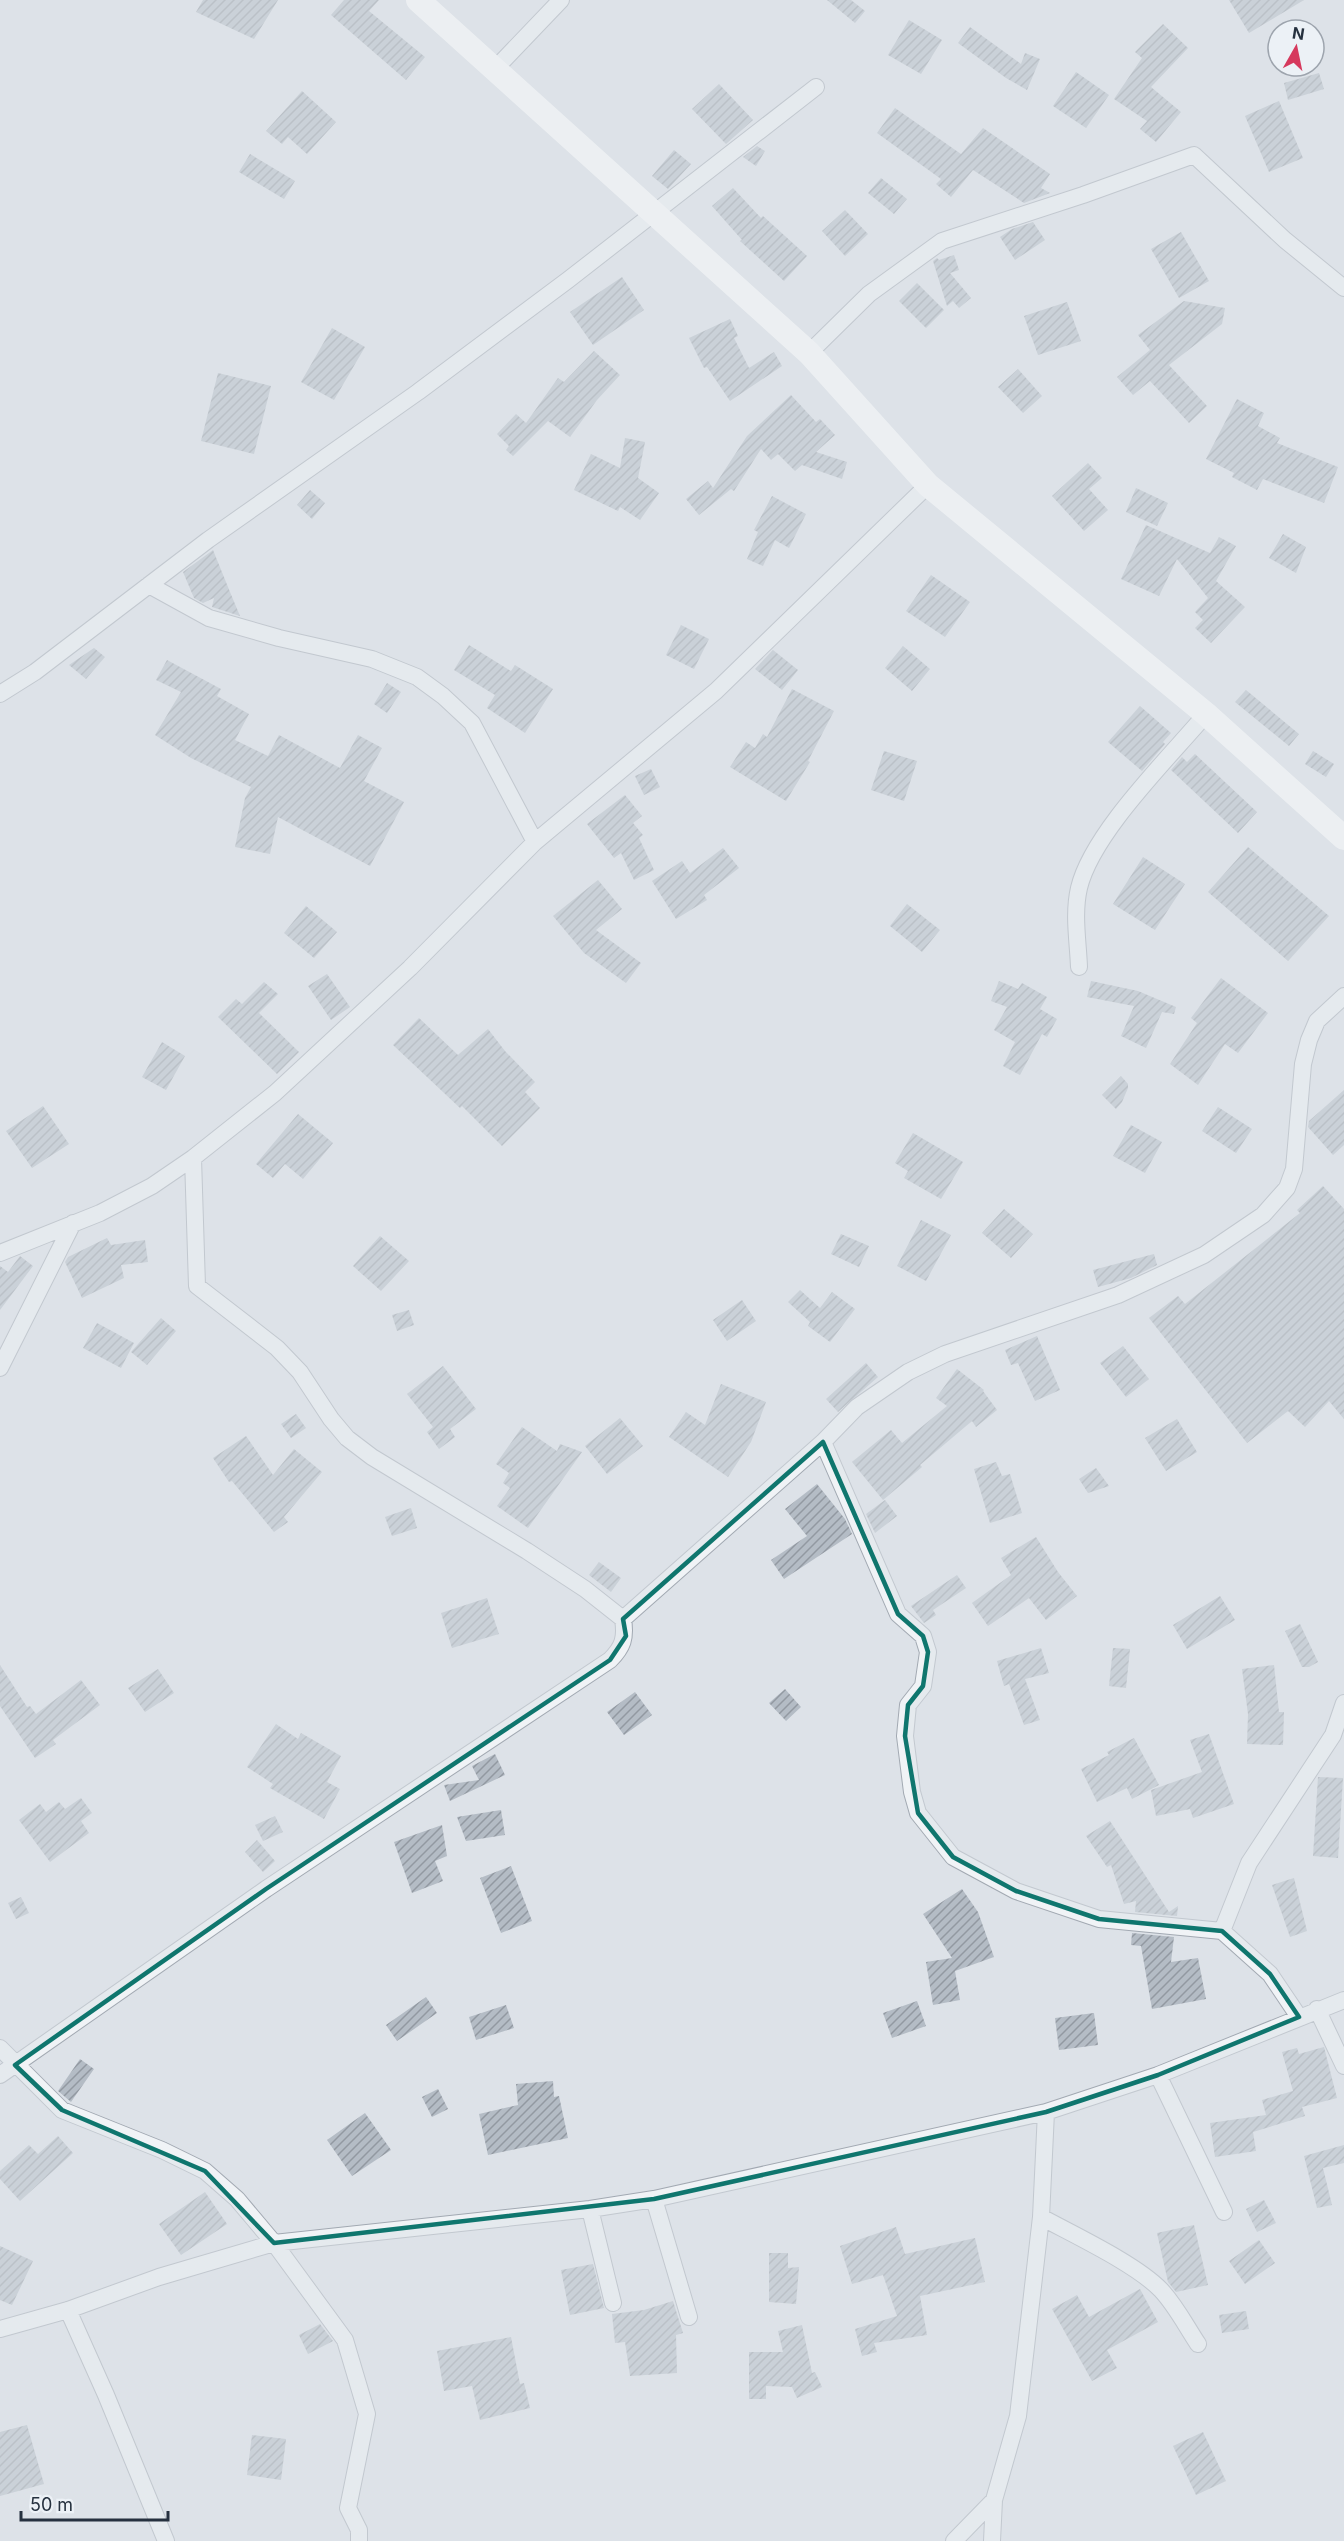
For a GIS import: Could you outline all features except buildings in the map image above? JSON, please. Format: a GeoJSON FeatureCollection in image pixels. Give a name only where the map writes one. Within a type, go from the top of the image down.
{"type":"FeatureCollection","features":[{"type":"Feature","properties":{"kind":"main road"},"geometry":{"type":"LineString","coordinates":[[419,0],[809,353],[928,485],[1206,714],[1344,838]]}},
{"type":"Feature","properties":{"kind":"street"},"geometry":{"type":"LineString","coordinates":[[495,69],[561,0]]}},
{"type":"Feature","properties":{"kind":"street"},"geometry":{"type":"LineString","coordinates":[[0,694],[35,672],[208,540],[418,392],[568,280],[816,87]]}},
{"type":"Feature","properties":{"kind":"street"},"geometry":{"type":"LineString","coordinates":[[809,353],[868,294],[942,241],[1083,195],[1194,155],[1285,240],[1344,288]]}},
{"type":"Feature","properties":{"kind":"street"},"geometry":{"type":"LineString","coordinates":[[0,1253],[100,1213],[152,1186],[194,1158],[284,1085],[410,968],[535,842],[716,691],[928,485]]}},
{"type":"Feature","properties":{"kind":"street"},"geometry":{"type":"LineString","coordinates":[[149,585],[209,618],[279,638],[372,659],[417,677],[443,696],[471,723],[535,842]]}},
{"type":"Feature","properties":{"kind":"street"},"geometry":{"type":"LineString","coordinates":[[1079,967],[1077,905],[1083,877],[1092,857],[1107,832],[1137,794],[1206,714]]}},
{"type":"Feature","properties":{"kind":"street"},"geometry":{"type":"LineString","coordinates":[[623,1619],[823,1442],[857,1407],[908,1372],[945,1354],[1118,1295],[1204,1255],[1263,1215],[1287,1188],[1294,1169],[1304,1064],[1309,1040],[1317,1022],[1344,996]]}},
{"type":"Feature","properties":{"kind":"street"},"geometry":{"type":"LineString","coordinates":[[0,2074],[266,1889],[610,1660],[620,1651],[626,1636],[623,1619],[576,1583],[372,1457],[347,1438],[331,1419],[300,1372],[278,1348],[197,1286],[194,1158]]}},
{"type":"Feature","properties":{"kind":"street"},"geometry":{"type":"LineString","coordinates":[[0,1368],[73,1223]]}},
{"type":"Feature","properties":{"kind":"street"},"geometry":{"type":"LineString","coordinates":[[823,1442],[898,1614],[923,1636],[928,1653],[923,1686],[908,1704],[905,1736],[912,1792],[918,1813],[953,1857],[1016,1891],[1099,1919],[1222,1931],[1270,1974],[1299,2017]]}},
{"type":"Feature","properties":{"kind":"street"},"geometry":{"type":"LineString","coordinates":[[1222,1931],[1249,1863],[1333,1735],[1344,1703]]}},
{"type":"Feature","properties":{"kind":"street"},"geometry":{"type":"LineString","coordinates":[[0,2329],[68,2310],[159,2277],[274,2243],[590,2209],[654,2199],[1046,2112],[1158,2075],[1344,2000]]}},
{"type":"Feature","properties":{"kind":"street"},"geometry":{"type":"LineString","coordinates":[[1317,2009],[1344,2066]]}},
{"type":"Feature","properties":{"kind":"street"},"geometry":{"type":"LineString","coordinates":[[0,2048],[62,2110],[162,2150],[205,2171],[237,2199],[274,2243],[345,2340],[367,2414],[348,2508],[359,2529],[359,2541]]}},
{"type":"Feature","properties":{"kind":"street"},"geometry":{"type":"LineString","coordinates":[[1158,2075],[1224,2212]]}},
{"type":"Feature","properties":{"kind":"street"},"geometry":{"type":"LineString","coordinates":[[992,2541],[994,2500],[1018,2415],[1041,2217],[1046,2112]]}},
{"type":"Feature","properties":{"kind":"street"},"geometry":{"type":"LineString","coordinates":[[654,2199],[689,2317]]}},
{"type":"Feature","properties":{"kind":"street"},"geometry":{"type":"LineString","coordinates":[[590,2209],[613,2303]]}},
{"type":"Feature","properties":{"kind":"street"},"geometry":{"type":"LineString","coordinates":[[1041,2217],[1108,2254],[1159,2288],[1198,2344]]}},
{"type":"Feature","properties":{"kind":"street"},"geometry":{"type":"LineString","coordinates":[[68,2310],[166,2541]]}},
{"type":"Feature","properties":{"kind":"street"},"geometry":{"type":"LineString","coordinates":[[954,2541],[994,2500]]}},
{"type":"Feature","properties":{"kind":"highlighted area"},"geometry":{"type":"Polygon","coordinates":[[[823,1442],[898,1614],[923,1636],[928,1652],[923,1686],[908,1705],[905,1736],[918,1813],[953,1857],[1016,1891],[1099,1919],[1222,1931],[1270,1974],[1299,2017],[1158,2075],[1046,2112],[654,2199],[274,2243],[205,2171],[62,2110],[15,2065],[266,1889],[610,1660],[626,1636],[623,1619],[823,1442]]]}}]}
